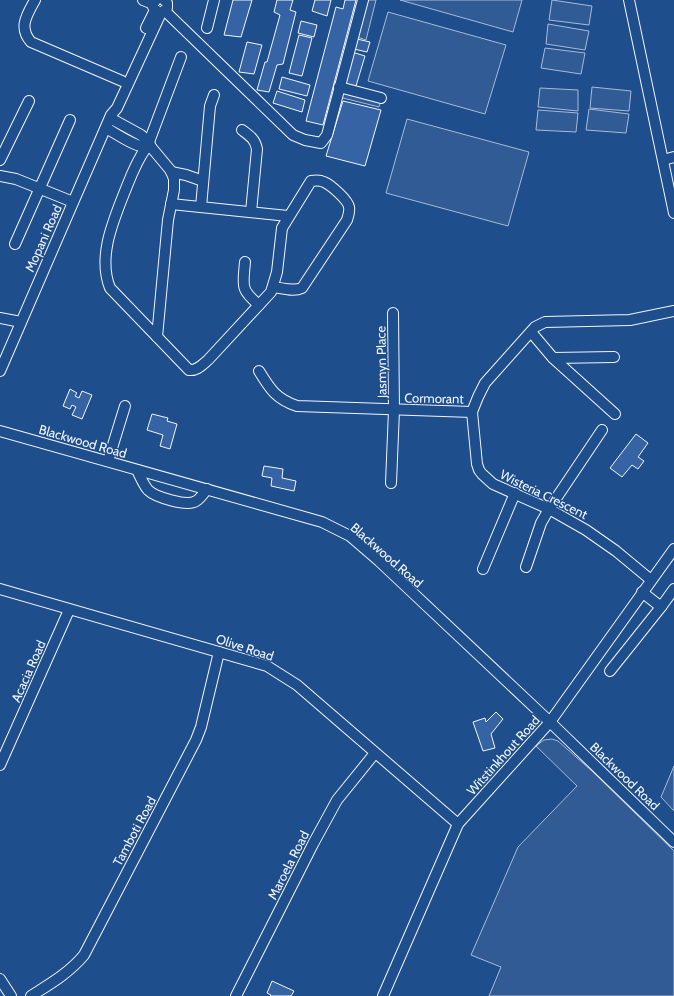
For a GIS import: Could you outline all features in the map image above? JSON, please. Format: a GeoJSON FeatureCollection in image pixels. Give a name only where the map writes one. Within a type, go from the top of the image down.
{"type":"FeatureCollection","features":[{"type":"Feature","properties":{"kind":"street"},"geometry":{"type":"LineString","coordinates":[[35,0],[24,26],[27,37],[32,42],[122,81]]}},
{"type":"Feature","properties":{"kind":"street"},"geometry":{"type":"LineString","coordinates":[[143,0],[161,5],[293,135],[317,143],[321,143],[327,135],[363,0]]}},
{"type":"Feature","properties":{"kind":"street"},"geometry":{"type":"LineString","coordinates":[[207,28],[214,0]]}},
{"type":"Feature","properties":{"kind":"street"},"geometry":{"type":"LineString","coordinates":[[629,0],[674,213]]}},
{"type":"Feature","properties":{"kind":"street","name":"Mopani Road"},"geometry":{"type":"LineString","coordinates":[[0,371],[106,128],[111,108],[122,81],[161,5]]}},
{"type":"Feature","properties":{"kind":"street","name":"Mopani Road"},"geometry":{"type":"LineString","coordinates":[[110,116],[117,108],[161,5]]}},
{"type":"Feature","properties":{"kind":"street"},"geometry":{"type":"LineString","coordinates":[[181,57],[149,146],[134,168],[111,228],[106,254],[106,278],[110,288],[189,370],[199,368],[271,292],[277,272],[282,228],[311,181],[317,180],[325,182],[347,202],[349,207],[347,220],[302,288],[298,290],[291,290],[273,287]]}},
{"type":"Feature","properties":{"kind":"street"},"geometry":{"type":"LineString","coordinates":[[339,87],[381,98]]}},
{"type":"Feature","properties":{"kind":"street"},"geometry":{"type":"LineString","coordinates":[[201,207],[210,106],[214,95]]}},
{"type":"Feature","properties":{"kind":"street"},"geometry":{"type":"LineString","coordinates":[[0,160],[29,101]]}},
{"type":"Feature","properties":{"kind":"street"},"geometry":{"type":"LineString","coordinates":[[110,116],[141,135],[171,172],[174,180],[174,190],[168,220],[157,336]]}},
{"type":"Feature","properties":{"kind":"street"},"geometry":{"type":"LineString","coordinates":[[15,244],[70,120]]}},
{"type":"Feature","properties":{"kind":"street"},"geometry":{"type":"LineString","coordinates":[[106,128],[149,146]]}},
{"type":"Feature","properties":{"kind":"street"},"geometry":{"type":"LineString","coordinates":[[242,130],[251,136],[257,149],[251,212]]}},
{"type":"Feature","properties":{"kind":"street"},"geometry":{"type":"LineString","coordinates":[[663,160],[674,157]]}},
{"type":"Feature","properties":{"kind":"street"},"geometry":{"type":"LineString","coordinates":[[171,172],[203,181]]}},
{"type":"Feature","properties":{"kind":"street"},"geometry":{"type":"LineString","coordinates":[[0,176],[16,179],[73,202]]}},
{"type":"Feature","properties":{"kind":"street"},"geometry":{"type":"LineString","coordinates":[[171,204],[288,216]]}},
{"type":"Feature","properties":{"kind":"street"},"geometry":{"type":"LineString","coordinates":[[245,262],[243,287],[249,296],[259,305]]}},
{"type":"Feature","properties":{"kind":"street","name":"Wisteria Crescent"},"geometry":{"type":"LineString","coordinates":[[651,580],[616,551],[586,530],[549,509],[490,482],[479,470],[477,464],[472,412],[485,383],[531,332],[544,322],[630,320],[674,311]]}},
{"type":"Feature","properties":{"kind":"street","name":"Jasmyn Place"},"geometry":{"type":"LineString","coordinates":[[391,483],[394,410],[393,313]]}},
{"type":"Feature","properties":{"kind":"street"},"geometry":{"type":"LineString","coordinates":[[0,318],[21,322]]}},
{"type":"Feature","properties":{"kind":"street"},"geometry":{"type":"LineString","coordinates":[[531,332],[553,358],[615,414]]}},
{"type":"Feature","properties":{"kind":"street"},"geometry":{"type":"LineString","coordinates":[[553,358],[614,358]]}},
{"type":"Feature","properties":{"kind":"street","name":"Cormorant"},"geometry":{"type":"LineString","coordinates":[[259,371],[274,394],[297,406],[472,412]]}},
{"type":"Feature","properties":{"kind":"street"},"geometry":{"type":"LineString","coordinates":[[108,461],[125,406]]}},
{"type":"Feature","properties":{"kind":"street"},"geometry":{"type":"LineString","coordinates":[[526,567],[541,523],[602,430]]}},
{"type":"Feature","properties":{"kind":"street","name":"Blackwood Road"},"geometry":{"type":"LineString","coordinates":[[0,431],[322,522],[350,536],[379,561],[550,722],[674,842]]}},
{"type":"Feature","properties":{"kind":"street"},"geometry":{"type":"LineString","coordinates":[[137,470],[148,490],[160,497],[186,503],[193,502],[196,501],[207,489]]}},
{"type":"Feature","properties":{"kind":"street"},"geometry":{"type":"LineString","coordinates":[[483,569],[515,493]]}},
{"type":"Feature","properties":{"kind":"street","name":"Witstinkhout Road"},"geometry":{"type":"LineString","coordinates":[[383,996],[458,824],[550,722],[674,549]]}},
{"type":"Feature","properties":{"kind":"street","name":"Olive Road"},"geometry":{"type":"LineString","coordinates":[[0,589],[267,666],[297,685],[458,824]]}},
{"type":"Feature","properties":{"kind":"street"},"geometry":{"type":"LineString","coordinates":[[610,671],[674,589]]}},
{"type":"Feature","properties":{"kind":"street"},"geometry":{"type":"LineString","coordinates":[[642,592],[661,607]]}},
{"type":"Feature","properties":{"kind":"street","name":"Acacia Road"},"geometry":{"type":"LineString","coordinates":[[0,765],[69,610]]}},
{"type":"Feature","properties":{"kind":"street","name":"Tamboti Road"},"geometry":{"type":"LineString","coordinates":[[31,996],[63,976],[75,966],[84,955],[196,740],[201,727],[219,652]]}},
{"type":"Feature","properties":{"kind":"street","name":"Maroela Road"},"geometry":{"type":"LineString","coordinates":[[236,996],[337,800],[375,753]]}},
{"type":"Feature","properties":{"kind":"street"},"geometry":{"type":"LineString","coordinates":[[0,979],[11,996]]}},
{"type":"Feature","properties":{"kind":"shaded area"},"geometry":{"type":"Polygon","coordinates":[[[366,0],[376,0],[366,40],[357,37],[366,0]]]}},
{"type":"Feature","properties":{"kind":"shaded area"},"geometry":{"type":"Polygon","coordinates":[[[400,0],[522,0],[513,32],[400,0]]]}},
{"type":"Feature","properties":{"kind":"shaded area"},"geometry":{"type":"Polygon","coordinates":[[[552,0],[592,6],[589,25],[549,20],[552,0]]]}},
{"type":"Feature","properties":{"kind":"shaded area"},"geometry":{"type":"Polygon","coordinates":[[[388,12],[506,45],[485,114],[368,81],[388,12]]]}},
{"type":"Feature","properties":{"kind":"shaded area"},"geometry":{"type":"Polygon","coordinates":[[[548,24],[589,31],[585,50],[546,44],[548,24]]]}},
{"type":"Feature","properties":{"kind":"shaded area"},"geometry":{"type":"Polygon","coordinates":[[[545,48],[585,53],[581,74],[541,68],[545,48]]]}},
{"type":"Feature","properties":{"kind":"shaded area"},"geometry":{"type":"Polygon","coordinates":[[[592,87],[631,91],[629,111],[590,108],[592,87]]]}},
{"type":"Feature","properties":{"kind":"shaded area"},"geometry":{"type":"Polygon","coordinates":[[[540,88],[578,90],[578,111],[538,107],[540,88]]]}},
{"type":"Feature","properties":{"kind":"shaded area"},"geometry":{"type":"Polygon","coordinates":[[[341,90],[381,100],[379,107],[339,97],[341,90]]]}},
{"type":"Feature","properties":{"kind":"shaded area"},"geometry":{"type":"Polygon","coordinates":[[[589,109],[629,114],[626,133],[586,130],[589,109]]]}},
{"type":"Feature","properties":{"kind":"shaded area"},"geometry":{"type":"Polygon","coordinates":[[[538,110],[578,113],[576,132],[536,130],[538,110]]]}},
{"type":"Feature","properties":{"kind":"shaded area"},"geometry":{"type":"Polygon","coordinates":[[[407,119],[529,152],[508,226],[386,193],[407,119]]]}},
{"type":"Feature","properties":{"kind":"shaded area"},"geometry":{"type":"Polygon","coordinates":[[[552,739],[558,741],[592,771],[674,851],[674,996],[489,996],[501,967],[471,955],[518,847],[577,786],[536,746],[544,740],[552,739]]]}},
{"type":"Feature","properties":{"kind":"shaded area"},"geometry":{"type":"Polygon","coordinates":[[[674,766],[674,811],[661,797],[674,766]]]}},
{"type":"Feature","properties":{"kind":"building"},"geometry":{"type":"Polygon","coordinates":[[[233,0],[252,0],[241,37],[224,35],[233,0]]]}},
{"type":"Feature","properties":{"kind":"building"},"geometry":{"type":"Polygon","coordinates":[[[277,0],[293,0],[290,10],[296,12],[283,64],[277,65],[269,92],[257,90],[265,62],[267,62],[280,15],[274,12],[277,0]]]}},
{"type":"Feature","properties":{"kind":"building"},"geometry":{"type":"Polygon","coordinates":[[[315,0],[331,0],[327,16],[312,11],[315,0]]]}},
{"type":"Feature","properties":{"kind":"building"},"geometry":{"type":"Polygon","coordinates":[[[345,0],[356,0],[323,125],[306,121],[336,7],[343,9],[345,0]]]}},
{"type":"Feature","properties":{"kind":"building"},"geometry":{"type":"Polygon","coordinates":[[[301,21],[317,25],[314,37],[298,33],[301,21]]]}},
{"type":"Feature","properties":{"kind":"building"},"geometry":{"type":"Polygon","coordinates":[[[299,35],[312,38],[302,76],[289,73],[299,35]]]}},
{"type":"Feature","properties":{"kind":"building"},"geometry":{"type":"Polygon","coordinates":[[[357,39],[370,42],[367,52],[354,49],[357,39]]]}},
{"type":"Feature","properties":{"kind":"building"},"geometry":{"type":"Polygon","coordinates":[[[247,42],[262,45],[254,74],[239,72],[247,42]]]}},
{"type":"Feature","properties":{"kind":"building"},"geometry":{"type":"Polygon","coordinates":[[[352,52],[365,56],[356,86],[343,83],[352,52]]]}},
{"type":"Feature","properties":{"kind":"building"},"geometry":{"type":"Polygon","coordinates":[[[282,77],[310,85],[307,96],[279,89],[282,77]]]}},
{"type":"Feature","properties":{"kind":"building"},"geometry":{"type":"Polygon","coordinates":[[[277,91],[305,100],[302,112],[273,103],[277,91]]]}},
{"type":"Feature","properties":{"kind":"building"},"geometry":{"type":"Polygon","coordinates":[[[343,101],[381,110],[365,166],[326,156],[343,101]]]}},
{"type":"Feature","properties":{"kind":"building"},"geometry":{"type":"Polygon","coordinates":[[[70,389],[77,393],[75,396],[79,398],[82,391],[92,395],[82,419],[72,415],[76,407],[72,405],[70,409],[63,406],[70,389]]]}},
{"type":"Feature","properties":{"kind":"building"},"geometry":{"type":"Polygon","coordinates":[[[152,414],[168,418],[167,421],[177,424],[170,449],[160,446],[163,435],[147,430],[152,414]]]}},
{"type":"Feature","properties":{"kind":"building"},"geometry":{"type":"Polygon","coordinates":[[[636,434],[648,443],[638,457],[644,461],[638,469],[632,465],[622,477],[610,468],[636,434]]]}},
{"type":"Feature","properties":{"kind":"building"},"geometry":{"type":"Polygon","coordinates":[[[264,466],[283,469],[282,478],[296,481],[294,491],[271,486],[272,478],[262,476],[264,466]]]}},
{"type":"Feature","properties":{"kind":"building"},"geometry":{"type":"Polygon","coordinates":[[[496,712],[503,719],[491,734],[495,748],[483,751],[473,722],[485,718],[486,722],[496,712]]]}},
{"type":"Feature","properties":{"kind":"building"},"geometry":{"type":"Polygon","coordinates":[[[272,981],[294,991],[291,996],[270,996],[271,995],[267,993],[272,981]]]}}]}
